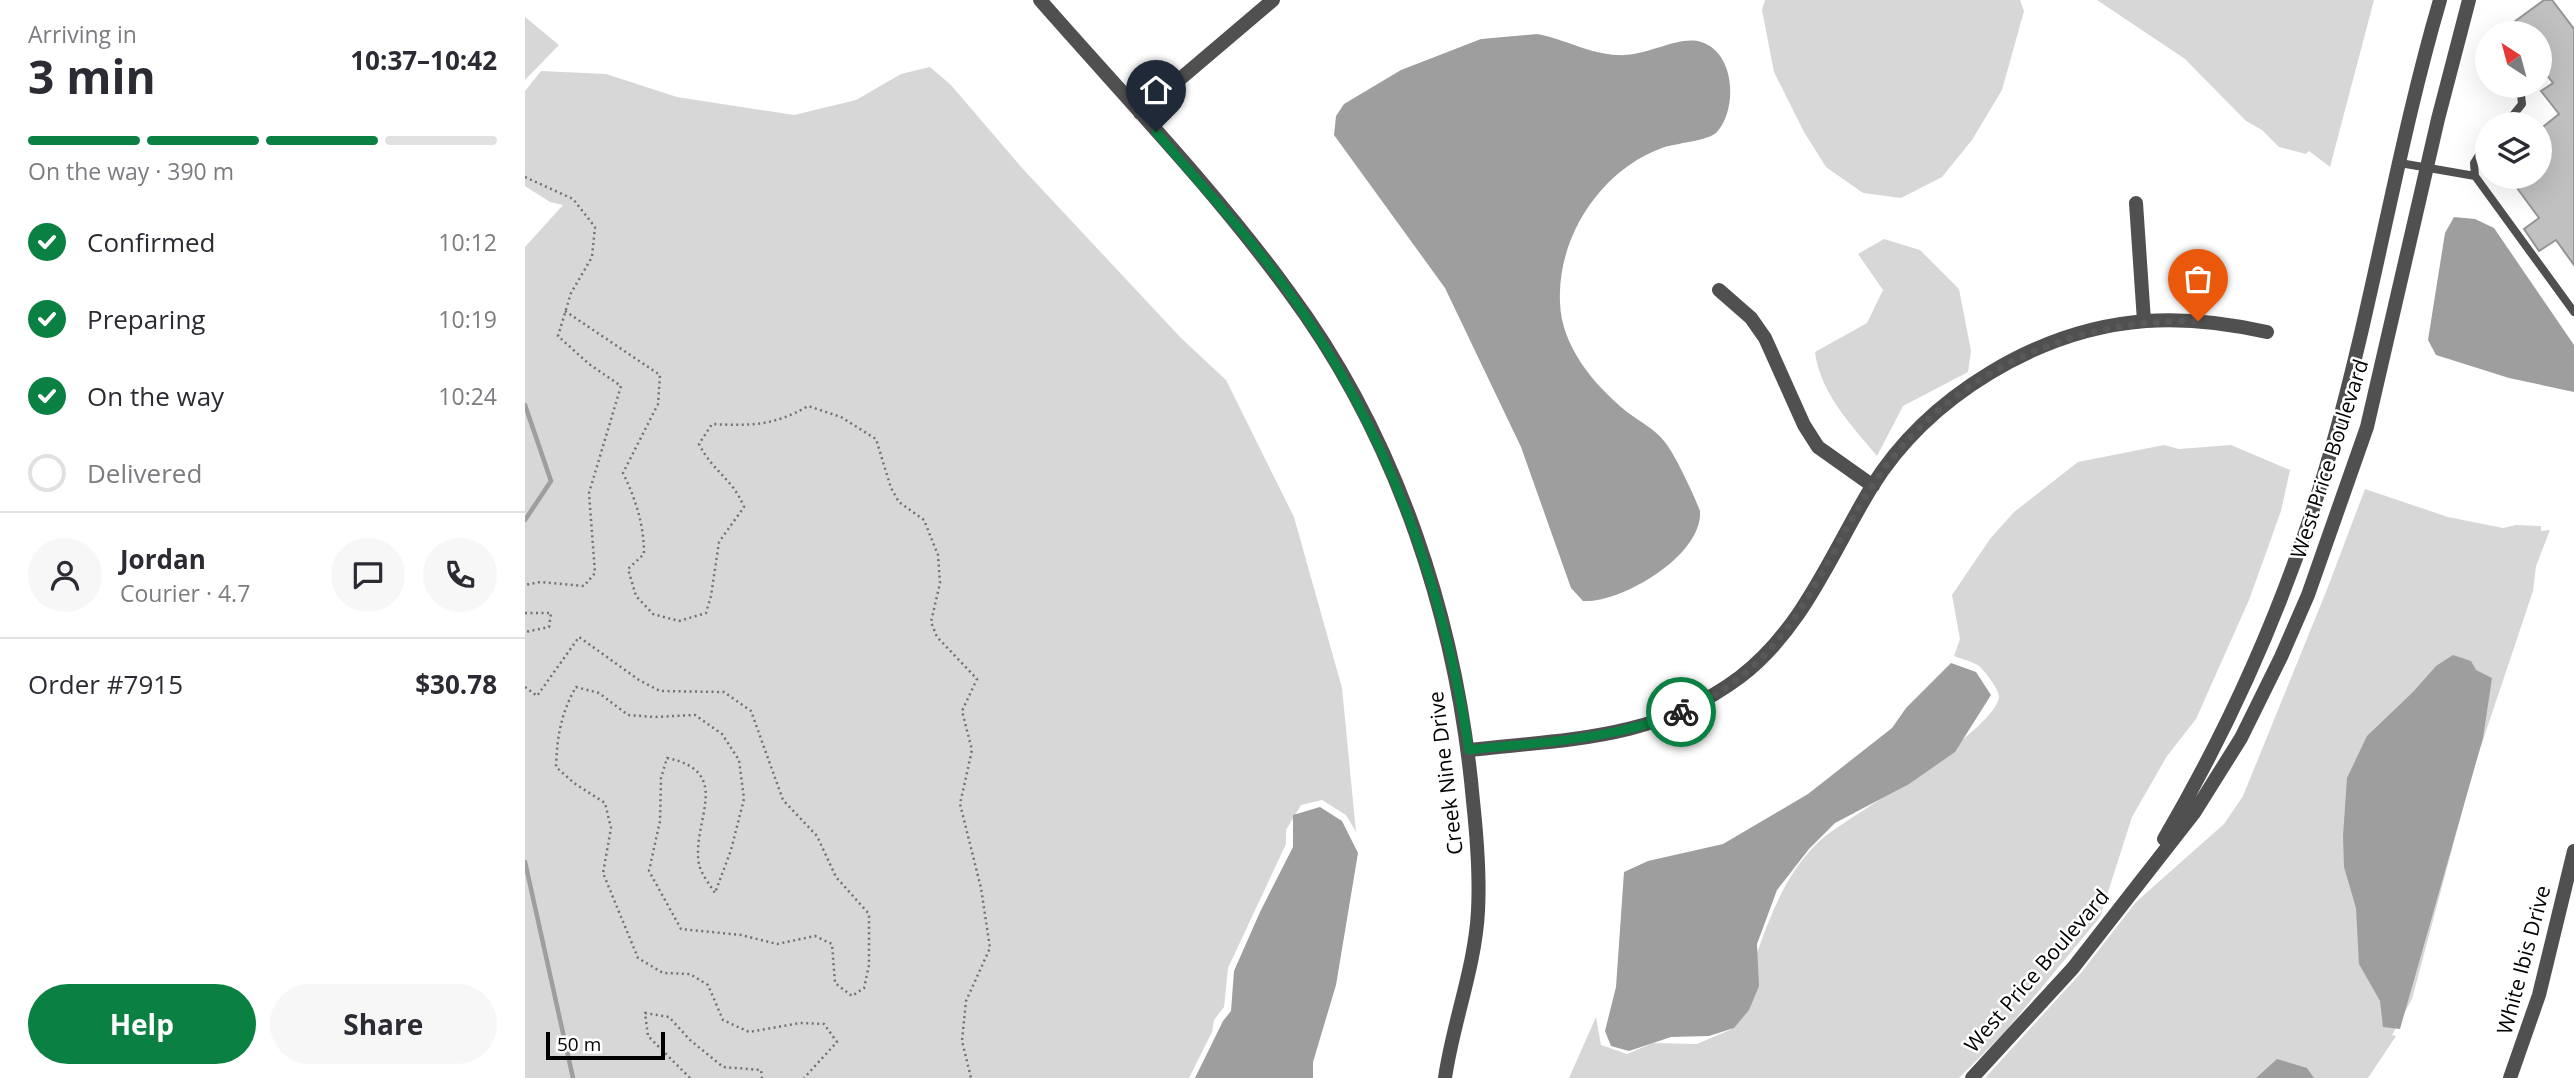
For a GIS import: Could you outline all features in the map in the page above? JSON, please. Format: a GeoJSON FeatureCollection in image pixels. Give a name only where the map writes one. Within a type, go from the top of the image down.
{"type":"FeatureCollection","features":[{"type":"Feature","properties":{"kind":"street","name":"Creek Nine Drive"},"geometry":{"type":"LineString","coordinates":[[1040,0],[1140,113],[1290,293],[1341,372],[1402,497],[1430,577],[1456,678],[1469,750],[1477,840],[1478,913],[1471,963],[1451,1037],[1445,1078]]}},
{"type":"Feature","properties":{"kind":"street"},"geometry":{"type":"LineString","coordinates":[[1140,113],[1273,0]]}},
{"type":"Feature","properties":{"kind":"street","name":"West Price Boulevard"},"geometry":{"type":"LineString","coordinates":[[2134,890],[2230,718],[2299,549],[2335,435],[2425,51],[2440,0]]}},
{"type":"Feature","properties":{"kind":"street","name":"West Price Boulevard"},"geometry":{"type":"LineString","coordinates":[[1972,1078],[2073,968],[2194,813],[2241,738],[2281,657],[2308,595],[2367,427],[2469,0]]}},
{"type":"Feature","properties":{"kind":"street"},"geometry":{"type":"LineString","coordinates":[[2136,203],[2144,321]]}},
{"type":"Feature","properties":{"kind":"street"},"geometry":{"type":"LineString","coordinates":[[1719,290],[1751,318],[1765,338],[1804,425],[1818,447],[1873,486]]}},
{"type":"Feature","properties":{"kind":"street"},"geometry":{"type":"LineString","coordinates":[[1469,750],[1600,736],[1640,728],[1686,710],[1726,687],[1764,656],[1790,627],[1873,486],[1906,444],[1931,418],[1988,374],[2049,344],[2093,331],[2144,321],[2224,323],[2267,332]]}},
{"type":"Feature","properties":{"kind":"street","name":"White Ibis Drive"},"geometry":{"type":"LineString","coordinates":[[2510,1078],[2539,995],[2574,851]]}},
{"type":"Feature","properties":{"kind":"lane"},"geometry":{"type":"LineString","coordinates":[[2400,163],[2475,176],[2475,161]]}},
{"type":"Feature","properties":{"kind":"lane"},"geometry":{"type":"LineString","coordinates":[[2484,189],[2574,312]]}},
{"type":"Feature","properties":{"kind":"path"},"geometry":{"type":"LineString","coordinates":[[525,177],[573,199],[595,227],[591,257],[571,293],[558,336],[589,364],[621,386],[589,493],[595,573],[584,586],[540,582],[525,585]]}},
{"type":"Feature","properties":{"kind":"path"},"geometry":{"type":"LineString","coordinates":[[565,311],[660,375],[658,404],[623,473],[635,499],[644,534],[645,554],[628,569],[636,596],[653,614],[679,621],[706,613],[719,542],[744,507],[737,490],[708,463],[699,444],[712,424],[750,426],[786,419],[808,406],[841,417],[876,439],[891,488],[899,502],[924,520],[939,564],[940,583],[931,622],[937,637],[977,679],[962,710],[972,750],[960,804],[981,888],[990,948],[966,1001],[962,1041],[971,1078]]}},
{"type":"Feature","properties":{"kind":"path"},"geometry":{"type":"LineString","coordinates":[[525,613],[551,613],[549,626],[525,632]]}},
{"type":"Feature","properties":{"kind":"path"},"geometry":{"type":"LineString","coordinates":[[525,687],[537,696],[579,637],[639,680],[660,691],[724,692],[751,711],[783,800],[817,836],[836,877],[869,914],[869,965],[864,988],[852,996],[835,984],[832,944],[815,936],[778,944],[741,935],[681,929],[649,871],[660,821],[661,778],[667,758],[684,761],[701,775],[708,797],[700,834],[699,865],[715,893],[731,850],[744,799],[739,760],[722,734],[695,715],[628,715],[599,693],[576,687],[565,706],[559,726],[556,767],[574,783],[605,803],[611,828],[603,873],[638,958],[663,973],[690,974],[708,985],[723,1020],[749,1032],[800,1023],[824,1024],[837,1042],[804,1078]]}},
{"type":"Feature","properties":{"kind":"path"},"geometry":{"type":"LineString","coordinates":[[690,1078],[647,1036],[645,1013],[669,1017],[690,1041],[723,1066],[761,1070],[762,1078]]}},
{"type":"Feature","properties":{"kind":"shaded area"},"geometry":{"type":"Polygon","coordinates":[[[1765,0],[2020,0],[2024,11],[2002,90],[1972,140],[1942,177],[1901,198],[1863,193],[1826,167],[1804,132],[1774,72],[1762,10],[1765,0]]]}},
{"type":"Feature","properties":{"kind":"shaded area"},"geometry":{"type":"Polygon","coordinates":[[[2097,0],[2374,0],[2330,167],[2309,151],[2306,154],[2279,147],[2262,130],[2246,121],[2185,59],[2097,0]]]}},
{"type":"Feature","properties":{"kind":"shaded area"},"geometry":{"type":"Polygon","coordinates":[[[525,17],[559,45],[525,80],[525,17]]]}},
{"type":"Feature","properties":{"kind":"shaded area"},"geometry":{"type":"Polygon","coordinates":[[[1537,34],[1597,52],[1618,55],[1640,53],[1683,41],[1701,42],[1721,57],[1730,82],[1728,109],[1717,132],[1707,138],[1662,148],[1640,158],[1620,172],[1602,189],[1587,209],[1566,254],[1560,302],[1566,334],[1573,349],[1603,390],[1664,441],[1700,511],[1697,528],[1675,559],[1638,585],[1599,600],[1583,601],[1571,588],[1521,447],[1445,288],[1334,135],[1336,116],[1344,104],[1401,70],[1481,39],[1537,34]]]}},
{"type":"Feature","properties":{"kind":"shaded area"},"geometry":{"type":"Polygon","coordinates":[[[930,67],[951,85],[1022,168],[1181,338],[1226,380],[1294,517],[1342,688],[1356,832],[1346,815],[1322,800],[1301,805],[1286,830],[1286,844],[1228,968],[1224,1007],[1214,1020],[1212,1032],[1189,1078],[525,1078],[525,247],[563,205],[550,202],[525,186],[525,91],[541,71],[606,74],[677,97],[794,115],[856,100],[901,74],[930,67]]]}},
{"type":"Feature","properties":{"kind":"shaded area"},"geometry":{"type":"Polygon","coordinates":[[[2454,217],[2475,219],[2494,228],[2574,345],[2574,392],[2509,378],[2436,355],[2428,340],[2445,233],[2454,217]]]}},
{"type":"Feature","properties":{"kind":"shaded area"},"geometry":{"type":"Polygon","coordinates":[[[1884,239],[1920,250],[1959,289],[1971,351],[1968,372],[1903,406],[1877,456],[1830,395],[1818,367],[1815,352],[1867,323],[1883,290],[1858,254],[1884,239]]]}},
{"type":"Feature","properties":{"kind":"shaded area"},"geometry":{"type":"Polygon","coordinates":[[[2164,445],[2179,449],[2231,445],[2290,470],[2281,511],[2249,600],[2196,719],[2167,756],[2132,817],[2100,917],[2004,1033],[1959,1078],[1569,1078],[1596,1017],[1601,1045],[1627,1054],[1653,1043],[1697,1044],[1732,1029],[1759,947],[1782,892],[1814,846],[1954,747],[1993,711],[1999,697],[1991,680],[1979,666],[1954,656],[1960,639],[1952,595],[1990,539],[2014,512],[2078,462],[2164,445]]]}},
{"type":"Feature","properties":{"kind":"shaded area"},"geometry":{"type":"Polygon","coordinates":[[[2365,489],[2448,517],[2503,528],[2516,525],[2541,526],[2541,531],[2550,530],[2536,566],[2533,591],[2474,767],[2412,999],[2392,1035],[2396,1036],[2368,1078],[1985,1078],[2080,974],[2136,902],[2224,824],[2243,796],[2365,489]]]}},
{"type":"Feature","properties":{"kind":"shaded area"},"geometry":{"type":"Polygon","coordinates":[[[2453,655],[2471,661],[2476,670],[2492,678],[2483,738],[2400,1029],[2383,1027],[2380,1001],[2359,964],[2356,908],[2344,867],[2347,778],[2367,736],[2436,666],[2453,655]]]}},
{"type":"Feature","properties":{"kind":"shaded area"},"geometry":{"type":"Polygon","coordinates":[[[1951,663],[1976,672],[1991,695],[1955,752],[1909,784],[1835,823],[1809,849],[1777,890],[1757,944],[1759,986],[1749,1010],[1734,1028],[1709,1036],[1671,1037],[1629,1051],[1611,1046],[1605,1031],[1616,987],[1624,872],[1648,861],[1723,844],[1808,794],[1892,728],[1906,708],[1951,663]]]}},
{"type":"Feature","properties":{"kind":"shaded area"},"geometry":{"type":"Polygon","coordinates":[[[1320,807],[1342,821],[1358,853],[1336,985],[1313,1062],[1313,1078],[1195,1078],[1223,1021],[1231,1011],[1234,971],[1293,847],[1293,815],[1320,807]]]}},
{"type":"Feature","properties":{"kind":"shaded area"},"geometry":{"type":"Polygon","coordinates":[[[2277,1059],[2307,1068],[2314,1078],[2256,1078],[2277,1059]]]}},
{"type":"Feature","properties":{"kind":"building"},"geometry":{"type":"Polygon","coordinates":[[[2544,0],[2552,0],[2574,29],[2574,265],[2556,240],[2539,251],[2524,229],[2539,218],[2518,189],[2552,189],[2552,120],[2559,114],[2546,98],[2552,98],[2552,21],[2515,21],[2544,0]]]}},
{"type":"Feature","properties":{"kind":"waterway"},"geometry":{"type":"LineString","coordinates":[[525,405],[551,481],[525,520]]}},
{"type":"Feature","properties":{"kind":"waterway"},"geometry":{"type":"LineString","coordinates":[[525,862],[573,1078]]}},
{"type":"Feature","properties":{"kind":"way so far"},"geometry":{"type":"LineString","coordinates":[[1681,712],[1726,687],[1773,648],[1806,604],[1873,486],[1906,444],[1931,418],[1958,396],[1988,374],[2019,357],[2082,333],[2144,321],[2198,321]]}},
{"type":"Feature","properties":{"kind":"route"},"geometry":{"type":"LineString","coordinates":[[1156,132],[1290,293],[1341,372],[1385,456],[1419,544],[1444,626],[1469,750],[1600,736],[1640,728],[1681,712]]}}]}
